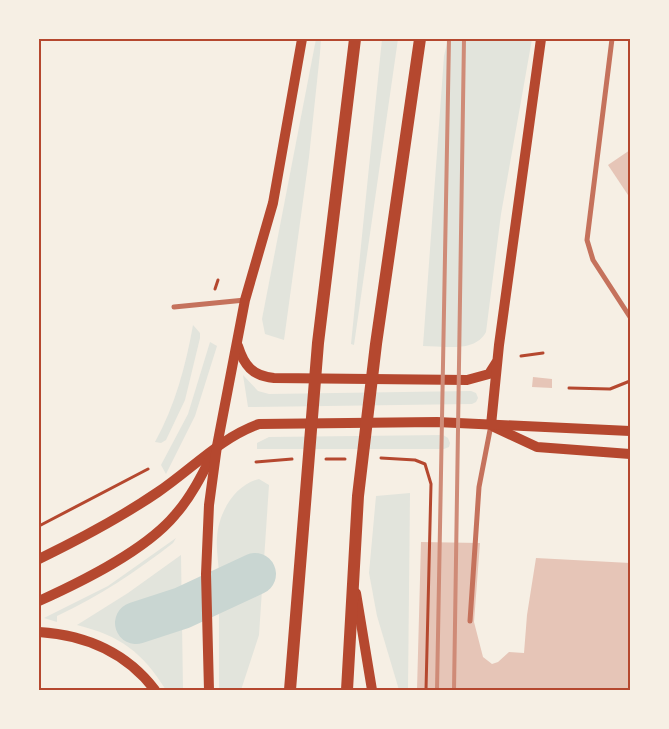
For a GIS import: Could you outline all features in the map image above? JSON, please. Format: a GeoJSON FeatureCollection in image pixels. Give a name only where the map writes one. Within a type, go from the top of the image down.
{"type":"FeatureCollection","features":[{"type":"Feature","properties":{"kind":"main road"},"geometry":{"type":"LineString","coordinates":[[209,690],[206,574],[209,505],[217,446],[245,300],[273,203],[302,39]]}},
{"type":"Feature","properties":{"kind":"main road"},"geometry":{"type":"LineString","coordinates":[[290,690],[304,497],[318,343],[355,39]]}},
{"type":"Feature","properties":{"kind":"main road"},"geometry":{"type":"LineString","coordinates":[[347,690],[358,496],[376,344],[420,39]]}},
{"type":"Feature","properties":{"kind":"main road"},"geometry":{"type":"LineString","coordinates":[[414,71],[427,39]]}},
{"type":"Feature","properties":{"kind":"main road"},"geometry":{"type":"LineString","coordinates":[[491,425],[498,354],[541,39]]}},
{"type":"Feature","properties":{"kind":"main road"},"geometry":{"type":"LineString","coordinates":[[238,344],[241,355],[252,371],[261,376],[274,378],[467,380],[489,374],[498,354]]}},
{"type":"Feature","properties":{"kind":"main road"},"geometry":{"type":"LineString","coordinates":[[39,559],[116,519],[160,491],[217,446],[242,430],[259,424],[438,422],[630,432]]}},
{"type":"Feature","properties":{"kind":"main road"},"geometry":{"type":"LineString","coordinates":[[491,425],[537,447],[630,454]]}},
{"type":"Feature","properties":{"kind":"main road"},"geometry":{"type":"LineString","coordinates":[[39,601],[98,571],[162,528],[186,501],[217,446]]}},
{"type":"Feature","properties":{"kind":"main road"},"geometry":{"type":"LineString","coordinates":[[353,578],[372,690]]}},
{"type":"Feature","properties":{"kind":"main road"},"geometry":{"type":"LineString","coordinates":[[39,632],[76,637],[110,650],[135,667],[155,690]]}},
{"type":"Feature","properties":{"kind":"street"},"geometry":{"type":"LineString","coordinates":[[612,39],[587,240],[593,260],[630,317]]}},
{"type":"Feature","properties":{"kind":"street"},"geometry":{"type":"LineString","coordinates":[[174,307],[245,300]]}},
{"type":"Feature","properties":{"kind":"street"},"geometry":{"type":"LineString","coordinates":[[470,621],[479,487],[491,425]]}},
{"type":"Feature","properties":{"kind":"path"},"geometry":{"type":"LineString","coordinates":[[521,356],[543,353]]}},
{"type":"Feature","properties":{"kind":"path"},"geometry":{"type":"LineString","coordinates":[[569,388],[610,389],[630,381]]}},
{"type":"Feature","properties":{"kind":"path"},"geometry":{"type":"LineString","coordinates":[[39,526],[148,469]]}},
{"type":"Feature","properties":{"kind":"path"},"geometry":{"type":"LineString","coordinates":[[426,690],[431,484]]}},
{"type":"Feature","properties":{"kind":"shaded area"},"geometry":{"type":"Polygon","coordinates":[[[316,39],[321,39],[309,157],[284,340],[265,334],[262,319],[316,39]]]}},
{"type":"Feature","properties":{"kind":"shaded area"},"geometry":{"type":"Polygon","coordinates":[[[382,39],[398,39],[354,345],[351,344],[382,39]]]}},
{"type":"Feature","properties":{"kind":"shaded area"},"geometry":{"type":"Polygon","coordinates":[[[448,39],[532,39],[501,214],[486,332],[481,339],[474,343],[458,347],[423,346],[444,56],[448,39]]]}},
{"type":"Feature","properties":{"kind":"shaded area"},"geometry":{"type":"Polygon","coordinates":[[[193,325],[200,333],[200,338],[185,400],[166,440],[161,443],[155,442],[179,385],[193,325]]]}},
{"type":"Feature","properties":{"kind":"shaded area"},"geometry":{"type":"Polygon","coordinates":[[[210,342],[217,346],[195,416],[166,474],[161,465],[188,414],[210,342]]]}},
{"type":"Feature","properties":{"kind":"shaded area"},"geometry":{"type":"Polygon","coordinates":[[[243,375],[258,391],[269,394],[471,391],[476,393],[478,398],[472,404],[248,407],[243,375]]]}},
{"type":"Feature","properties":{"kind":"shaded area"},"geometry":{"type":"Polygon","coordinates":[[[443,435],[448,438],[450,443],[449,447],[444,449],[257,449],[257,443],[269,437],[443,435]]]}},
{"type":"Feature","properties":{"kind":"shaded area"},"geometry":{"type":"Polygon","coordinates":[[[259,479],[269,485],[259,635],[241,690],[219,690],[219,610],[252,592],[254,560],[219,577],[218,529],[224,510],[235,494],[250,482],[259,479]]]}},
{"type":"Feature","properties":{"kind":"shaded area"},"geometry":{"type":"Polygon","coordinates":[[[410,493],[408,690],[399,690],[377,616],[369,573],[376,496],[410,493]]]}},
{"type":"Feature","properties":{"kind":"shaded area"},"geometry":{"type":"Polygon","coordinates":[[[176,538],[173,543],[117,583],[57,616],[57,622],[44,618],[108,586],[176,538]]]}},
{"type":"Feature","properties":{"kind":"shaded area"},"geometry":{"type":"Polygon","coordinates":[[[181,555],[183,690],[166,690],[148,665],[129,647],[106,634],[77,625],[128,593],[181,555]]]}},
{"type":"Feature","properties":{"kind":"shaded area"},"geometry":{"type":"Polygon","coordinates":[[[254,560],[252,592],[200,618],[145,639],[131,611],[219,577],[254,560]]]}},
{"type":"Feature","properties":{"kind":"pier"},"geometry":{"type":"Polygon","coordinates":[[[219,574],[220,613],[182,630],[182,589],[219,574]]]}},
{"type":"Feature","properties":{"kind":"building"},"geometry":{"type":"Polygon","coordinates":[[[630,150],[630,198],[608,165],[630,150]]]}},
{"type":"Feature","properties":{"kind":"building"},"geometry":{"type":"Polygon","coordinates":[[[533,377],[552,379],[552,388],[532,387],[533,377]]]}},
{"type":"Feature","properties":{"kind":"building"},"geometry":{"type":"Polygon","coordinates":[[[421,542],[480,543],[474,622],[483,657],[492,664],[498,662],[509,652],[524,653],[527,615],[536,558],[630,563],[630,690],[417,690],[421,542]]]}},
{"type":"Feature","properties":{"kind":"waterway"},"geometry":{"type":"LineString","coordinates":[[136,623],[182,608],[255,574]]}},
{"type":"Feature","properties":{"kind":"railway"},"geometry":{"type":"LineString","coordinates":[[437,690],[449,39]]}},
{"type":"Feature","properties":{"kind":"railway"},"geometry":{"type":"LineString","coordinates":[[454,690],[464,39]]}}]}
